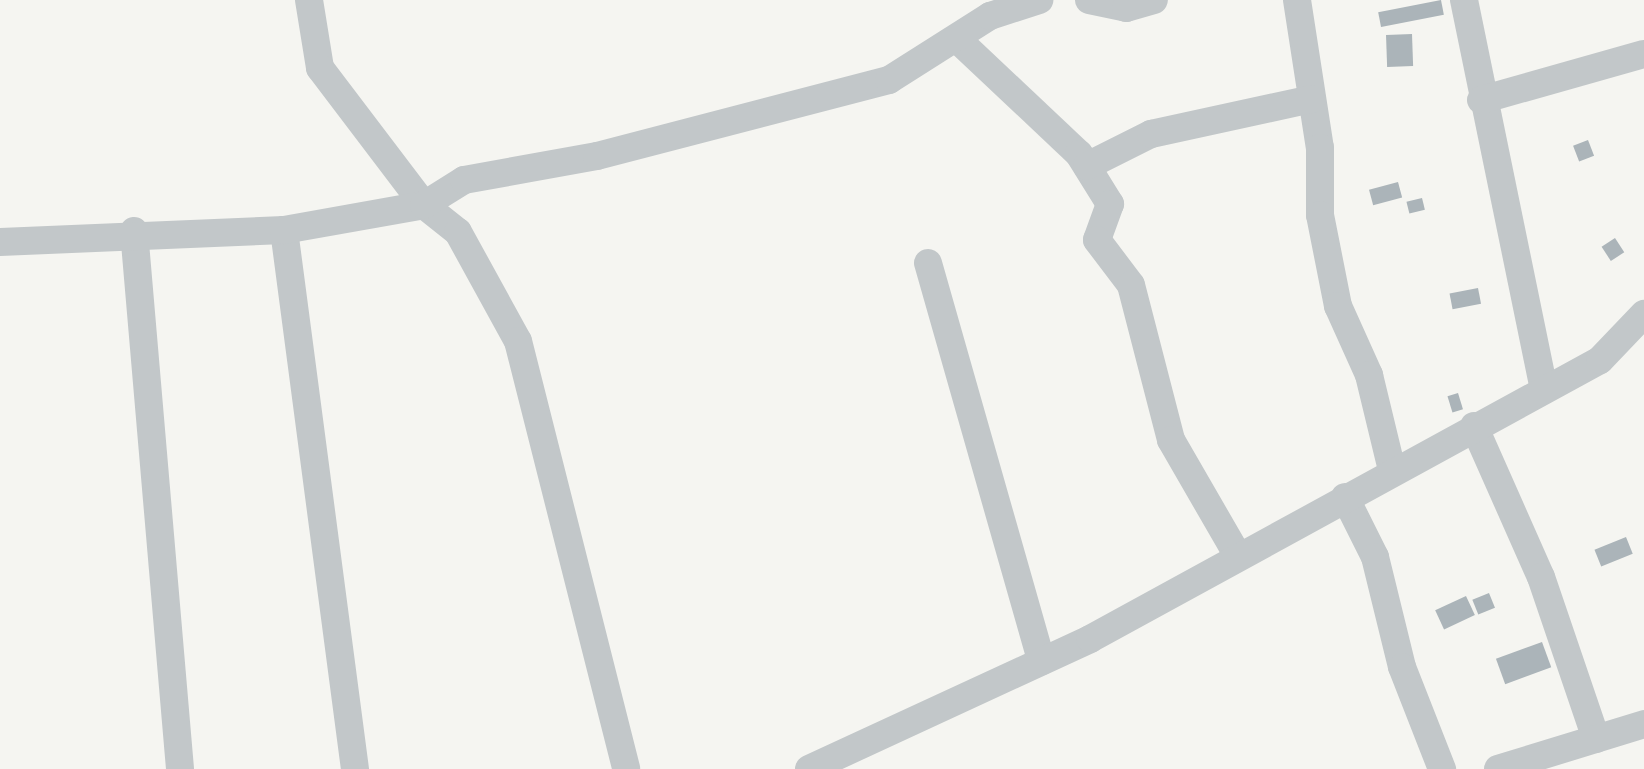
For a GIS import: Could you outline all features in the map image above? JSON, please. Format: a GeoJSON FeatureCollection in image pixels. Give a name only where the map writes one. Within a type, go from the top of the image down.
{"type":"FeatureCollection","features":[{"type":"Feature","properties":{"kind":"street"},"geometry":{"type":"LineString","coordinates":[[309,0],[320,68],[424,205],[458,232],[518,341],[626,769]]}},
{"type":"Feature","properties":{"kind":"street"},"geometry":{"type":"LineString","coordinates":[[0,242],[134,231],[284,230],[424,205],[464,180],[597,156],[889,80],[990,16],[1039,0]]}},
{"type":"Feature","properties":{"kind":"street"},"geometry":{"type":"LineString","coordinates":[[1089,0],[1126,8],[1154,0]]}},
{"type":"Feature","properties":{"kind":"street"},"geometry":{"type":"LineString","coordinates":[[1297,0],[1320,148],[1320,215],[1338,306],[1369,375],[1392,470]]}},
{"type":"Feature","properties":{"kind":"street"},"geometry":{"type":"LineString","coordinates":[[1464,0],[1481,100],[1544,390]]}},
{"type":"Feature","properties":{"kind":"street"},"geometry":{"type":"LineString","coordinates":[[957,39],[1087,166],[1110,204],[1097,240],[1131,285],[1171,440],[1238,556]]}},
{"type":"Feature","properties":{"kind":"street"},"geometry":{"type":"LineString","coordinates":[[1481,100],[1644,54]]}},
{"type":"Feature","properties":{"kind":"street"},"geometry":{"type":"LineString","coordinates":[[1087,166],[1151,134],[1311,99]]}},
{"type":"Feature","properties":{"kind":"street"},"geometry":{"type":"LineString","coordinates":[[284,230],[355,769]]}},
{"type":"Feature","properties":{"kind":"street"},"geometry":{"type":"LineString","coordinates":[[134,231],[180,769]]}},
{"type":"Feature","properties":{"kind":"street"},"geometry":{"type":"LineString","coordinates":[[928,263],[1041,661]]}},
{"type":"Feature","properties":{"kind":"street"},"geometry":{"type":"LineString","coordinates":[[809,769],[1041,661],[1600,360],[1644,314]]}},
{"type":"Feature","properties":{"kind":"street"},"geometry":{"type":"LineString","coordinates":[[1474,426],[1541,577],[1596,739]]}},
{"type":"Feature","properties":{"kind":"street"},"geometry":{"type":"LineString","coordinates":[[1345,497],[1375,557],[1402,667],[1442,769]]}},
{"type":"Feature","properties":{"kind":"street"},"geometry":{"type":"LineString","coordinates":[[1498,769],[1644,724]]}},
{"type":"Feature","properties":{"kind":"building"},"geometry":{"type":"Polygon","coordinates":[[[1441,0],[1444,15],[1381,27],[1378,12],[1441,0]]]}},
{"type":"Feature","properties":{"kind":"building"},"geometry":{"type":"Polygon","coordinates":[[[1412,34],[1413,66],[1387,67],[1386,35],[1412,34]]]}},
{"type":"Feature","properties":{"kind":"building"},"geometry":{"type":"Polygon","coordinates":[[[1588,140],[1594,156],[1579,162],[1573,146],[1588,140]]]}},
{"type":"Feature","properties":{"kind":"building"},"geometry":{"type":"Polygon","coordinates":[[[1398,182],[1402,197],[1373,205],[1369,190],[1398,182]]]}},
{"type":"Feature","properties":{"kind":"building"},"geometry":{"type":"Polygon","coordinates":[[[1422,198],[1425,210],[1409,214],[1406,202],[1422,198]]]}},
{"type":"Feature","properties":{"kind":"building"},"geometry":{"type":"Polygon","coordinates":[[[1615,238],[1624,252],[1611,261],[1602,247],[1615,238]]]}},
{"type":"Feature","properties":{"kind":"building"},"geometry":{"type":"Polygon","coordinates":[[[1478,288],[1481,304],[1453,309],[1450,294],[1478,288]]]}},
{"type":"Feature","properties":{"kind":"building"},"geometry":{"type":"Polygon","coordinates":[[[1458,393],[1463,409],[1452,412],[1447,396],[1458,393]]]}},
{"type":"Feature","properties":{"kind":"building"},"geometry":{"type":"Polygon","coordinates":[[[1626,537],[1633,554],[1601,566],[1594,550],[1626,537]]]}},
{"type":"Feature","properties":{"kind":"building"},"geometry":{"type":"Polygon","coordinates":[[[1489,593],[1495,608],[1478,615],[1472,600],[1489,593]]]}},
{"type":"Feature","properties":{"kind":"building"},"geometry":{"type":"Polygon","coordinates":[[[1466,596],[1475,615],[1444,629],[1435,610],[1466,596]]]}},
{"type":"Feature","properties":{"kind":"building"},"geometry":{"type":"Polygon","coordinates":[[[1542,642],[1551,667],[1505,684],[1496,659],[1542,642]]]}}]}
